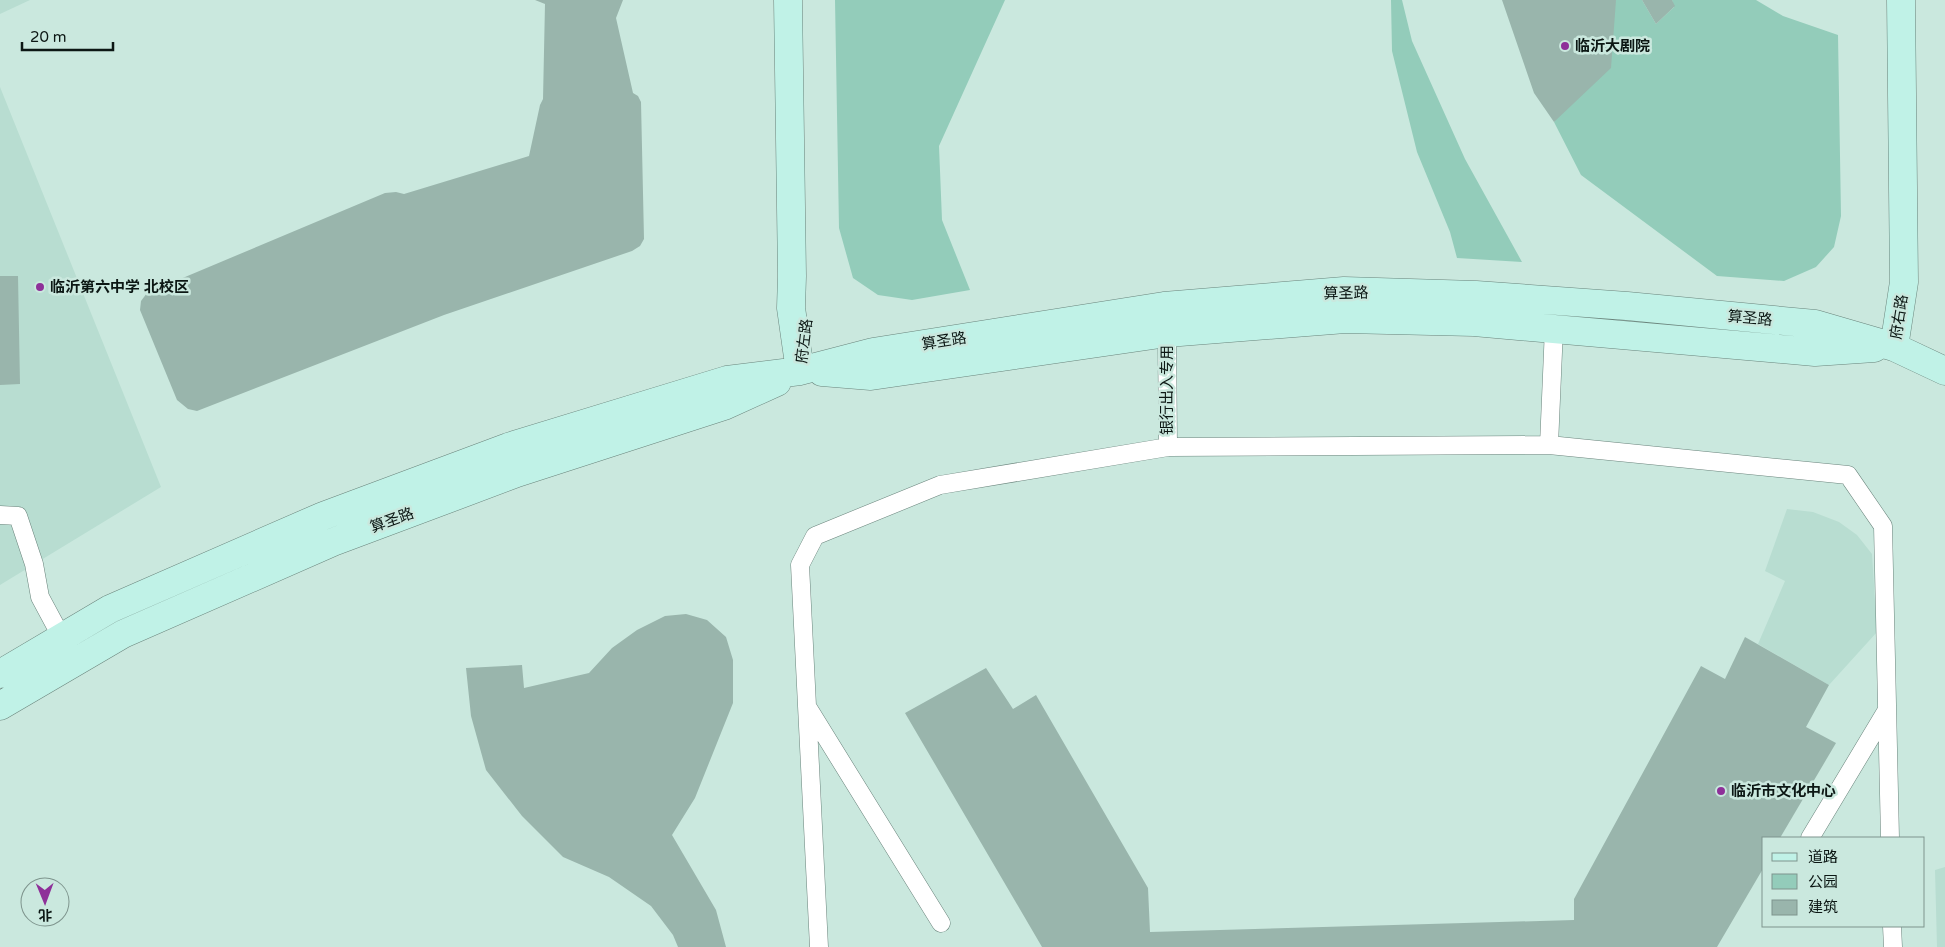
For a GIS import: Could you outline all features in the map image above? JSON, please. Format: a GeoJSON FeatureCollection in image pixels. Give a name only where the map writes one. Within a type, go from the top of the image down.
{"type":"FeatureCollection","features":[{"type":"Feature","properties":{"kind":"main road","name":"府左路"},"geometry":{"type":"LineString","coordinates":[[788,0],[791,308],[800,371]]}},
{"type":"Feature","properties":{"kind":"main road","name":"府左路"},"geometry":{"type":"LineString","coordinates":[[800,371],[808,306],[803,0]]}},
{"type":"Feature","properties":{"kind":"main road","name":"府右路"},"geometry":{"type":"LineString","coordinates":[[1884,0],[1886,279],[1894,347]]}},
{"type":"Feature","properties":{"kind":"main road","name":"府右路"},"geometry":{"type":"LineString","coordinates":[[1894,347],[1904,282],[1901,0]]}},
{"type":"Feature","properties":{"kind":"main road","name":"算圣路"},"geometry":{"type":"LineString","coordinates":[[0,674],[110,609],[323,516],[508,447],[727,380],[800,371],[873,352],[1164,306],[1344,291],[1476,294],[1628,306],[1815,324],[1894,347],[1945,372]]}},
{"type":"Feature","properties":{"kind":"main road","name":"算圣路"},"geometry":{"type":"LineString","coordinates":[[0,706],[123,634],[333,542],[517,473],[724,406],[800,371],[871,376],[1167,333],[1345,319],[1474,322],[1815,352],[1894,347],[1945,350]]}},
{"type":"Feature","properties":{"kind":"lane"},"geometry":{"type":"LineString","coordinates":[[1549,445],[1554,328]]}},
{"type":"Feature","properties":{"kind":"lane","name":"银行出入专用"},"geometry":{"type":"LineString","coordinates":[[1167,333],[1168,447]]}},
{"type":"Feature","properties":{"kind":"lane"},"geometry":{"type":"LineString","coordinates":[[819,947],[800,565],[815,536],[940,486],[1168,447],[1549,445],[1848,475],[1883,526],[1890,837]]}},
{"type":"Feature","properties":{"kind":"lane"},"geometry":{"type":"LineString","coordinates":[[0,515],[18,516],[34,564],[40,597],[62,638]]}},
{"type":"Feature","properties":{"kind":"lane"},"geometry":{"type":"LineString","coordinates":[[807,706],[941,923]]}},
{"type":"Feature","properties":{"kind":"lane"},"geometry":{"type":"LineString","coordinates":[[1811,837],[1887,710]]}},
{"type":"Feature","properties":{"kind":"lane"},"geometry":{"type":"LineString","coordinates":[[1892,927],[1893,947]]}},
{"type":"Feature","properties":{"kind":"shaded area"},"geometry":{"type":"Polygon","coordinates":[[[0,0],[30,0],[0,14],[0,0]]]}},
{"type":"Feature","properties":{"kind":"shaded area","name":"临沂第六中学 北校区"},"geometry":{"type":"Polygon","coordinates":[[[0,87],[161,487],[0,585],[0,87]]]}},
{"type":"Feature","properties":{"kind":"shaded area"},"geometry":{"type":"Polygon","coordinates":[[[1787,509],[1813,512],[1839,522],[1857,535],[1872,554],[1877,632],[1829,685],[1758,644],[1785,581],[1765,571],[1787,509]]]}},
{"type":"Feature","properties":{"kind":"shaded area"},"geometry":{"type":"Polygon","coordinates":[[[1945,867],[1945,947],[1937,947],[1935,870],[1945,867]]]}},
{"type":"Feature","properties":{"kind":"green space"},"geometry":{"type":"Polygon","coordinates":[[[835,0],[1005,0],[939,146],[942,220],[970,290],[912,300],[878,295],[853,278],[839,228],[835,0]]]}},
{"type":"Feature","properties":{"kind":"green space"},"geometry":{"type":"Polygon","coordinates":[[[1391,0],[1402,0],[1412,41],[1465,159],[1522,262],[1457,258],[1450,232],[1417,152],[1392,51],[1391,0]]]}},
{"type":"Feature","properties":{"kind":"green space"},"geometry":{"type":"Polygon","coordinates":[[[1616,0],[1642,0],[1656,24],[1674,7],[1672,0],[1756,0],[1783,16],[1838,35],[1841,216],[1834,247],[1816,267],[1784,281],[1717,276],[1581,175],[1554,122],[1616,0]]]}},
{"type":"Feature","properties":{"kind":"building"},"geometry":{"type":"Polygon","coordinates":[[[535,0],[623,0],[616,18],[633,93],[638,96],[641,102],[644,239],[640,246],[632,251],[444,315],[197,411],[188,409],[177,400],[140,310],[141,301],[147,293],[385,193],[396,192],[404,194],[529,156],[543,99],[545,4],[535,0]]]}},
{"type":"Feature","properties":{"kind":"building","name":"临沂大剧院"},"geometry":{"type":"Polygon","coordinates":[[[1502,0],[1616,0],[1611,68],[1554,122],[1534,93],[1502,0]]]}},
{"type":"Feature","properties":{"kind":"building","name":"临沂大剧院"},"geometry":{"type":"Polygon","coordinates":[[[1642,0],[1672,0],[1675,6],[1656,24],[1642,0]]]}},
{"type":"Feature","properties":{"kind":"building"},"geometry":{"type":"Polygon","coordinates":[[[0,276],[18,276],[20,384],[0,385],[0,276]]]}},
{"type":"Feature","properties":{"kind":"building"},"geometry":{"type":"Polygon","coordinates":[[[686,614],[707,620],[726,637],[733,660],[733,703],[695,798],[672,835],[716,910],[726,947],[678,947],[673,935],[651,906],[609,877],[563,857],[522,816],[486,770],[471,716],[466,668],[522,665],[524,688],[589,673],[612,648],[637,630],[665,616],[686,614]]]}},
{"type":"Feature","properties":{"kind":"building","name":"临沂市文化中心"},"geometry":{"type":"Polygon","coordinates":[[[1745,637],[1829,685],[1806,727],[1836,743],[1781,837],[1762,837],[1762,870],[1717,947],[1042,947],[905,713],[986,668],[1013,709],[1036,695],[1148,888],[1150,932],[1574,920],[1574,899],[1701,666],[1725,679],[1745,637]]]}},
{"type":"Feature","properties":{"kind":"place","name":"临沂大剧院"},"geometry":{"type":"Point","coordinates":[1565,46]}},
{"type":"Feature","properties":{"kind":"place","name":"临沂第六中学 北校区"},"geometry":{"type":"Point","coordinates":[40,287]}},
{"type":"Feature","properties":{"kind":"place","name":"临沂市文化中心"},"geometry":{"type":"Point","coordinates":[1721,791]}}]}
